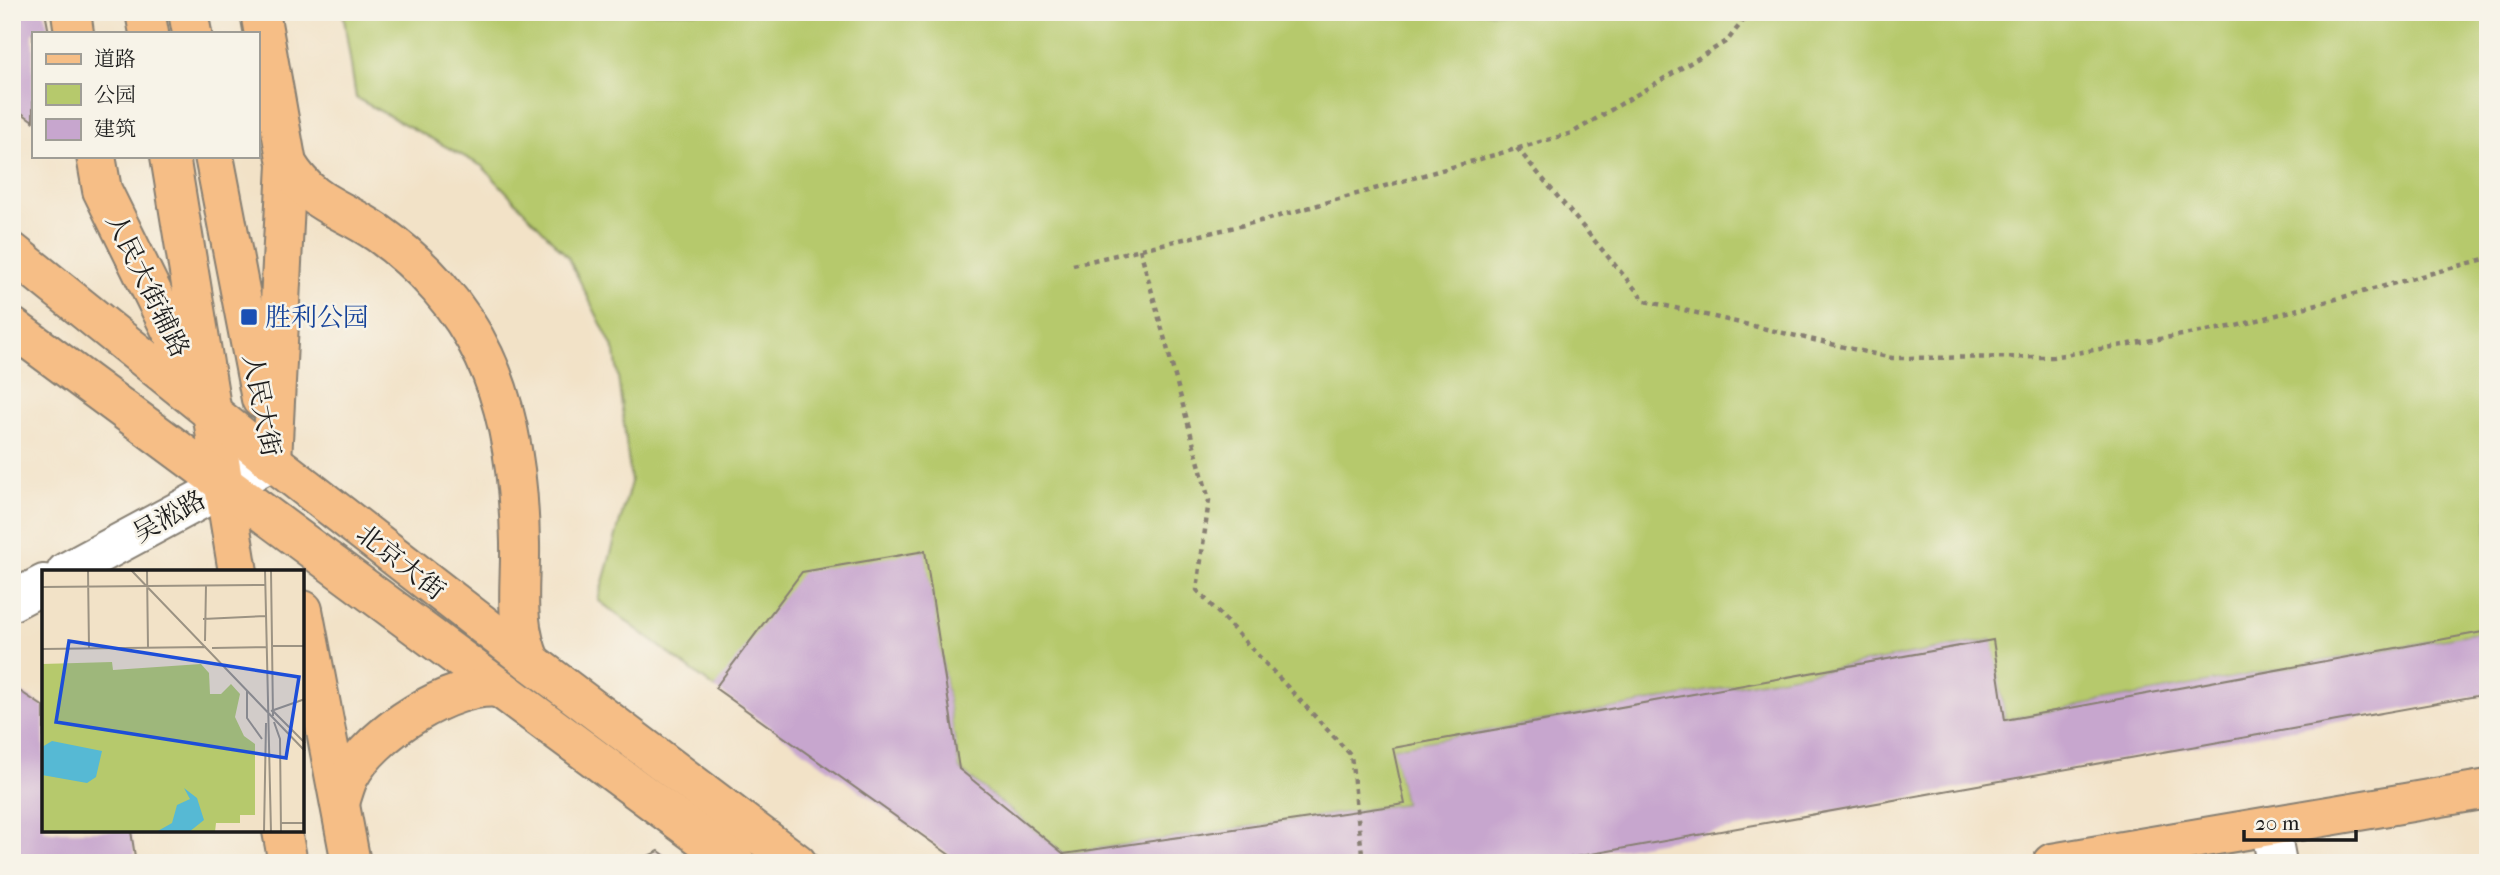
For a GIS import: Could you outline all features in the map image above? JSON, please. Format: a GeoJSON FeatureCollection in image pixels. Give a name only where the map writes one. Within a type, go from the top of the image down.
{"type":"FeatureCollection","features":[{"type":"Feature","properties":{"kind":"main road"},"geometry":{"type":"LineString","coordinates":[[71,12],[74,32]]}},
{"type":"Feature","properties":{"kind":"main road"},"geometry":{"type":"LineString","coordinates":[[145,12],[149,32]]}},
{"type":"Feature","properties":{"kind":"main road"},"geometry":{"type":"LineString","coordinates":[[188,12],[192,32]]}},
{"type":"Feature","properties":{"kind":"main road"},"geometry":{"type":"LineString","coordinates":[[260,12],[287,163],[272,461]]}},
{"type":"Feature","properties":{"kind":"main road","name":"人民大街辅路"},"geometry":{"type":"LineString","coordinates":[[96,158],[102,190],[211,411]]}},
{"type":"Feature","properties":{"kind":"main road","name":"人民大街"},"geometry":{"type":"LineString","coordinates":[[170,158],[238,570]]}},
{"type":"Feature","properties":{"kind":"main road","name":"人民大街"},"geometry":{"type":"LineString","coordinates":[[214,158],[295,570]]}},
{"type":"Feature","properties":{"kind":"main road"},"geometry":{"type":"LineString","coordinates":[[287,163],[312,196],[376,232],[409,257],[463,320],[484,356],[499,395],[509,435],[519,519],[518,626],[531,662]]}},
{"type":"Feature","properties":{"kind":"main road","name":"北京大街"},"geometry":{"type":"LineString","coordinates":[[12,252],[272,461],[531,662],[797,863]]}},
{"type":"Feature","properties":{"kind":"main road","name":"北京大街"},"geometry":{"type":"LineString","coordinates":[[12,327],[736,863]]}},
{"type":"Feature","properties":{"kind":"main road"},"geometry":{"type":"LineString","coordinates":[[304,615],[351,863]]}},
{"type":"Feature","properties":{"kind":"main road"},"geometry":{"type":"LineString","coordinates":[[340,803],[349,776],[385,736],[453,694],[471,688],[499,688]]}},
{"type":"Feature","properties":{"kind":"main road"},"geometry":{"type":"LineString","coordinates":[[2052,863],[2488,789]]}},
{"type":"Feature","properties":{"kind":"main road"},"geometry":{"type":"LineString","coordinates":[[282,833],[288,863]]}},
{"type":"Feature","properties":{"kind":"street","name":"吴淞路"},"geometry":{"type":"LineString","coordinates":[[69,570],[272,461]]}},
{"type":"Feature","properties":{"kind":"street"},"geometry":{"type":"LineString","coordinates":[[12,601],[42,585]]}},
{"type":"Feature","properties":{"kind":"street"},"geometry":{"type":"LineString","coordinates":[[2270,826],[2277,863]]}},
{"type":"Feature","properties":{"kind":"path"},"geometry":{"type":"LineString","coordinates":[[1073,265],[1265,220],[1572,133],[1727,41],[1749,12]]}},
{"type":"Feature","properties":{"kind":"path"},"geometry":{"type":"LineString","coordinates":[[1517,148],[1645,301],[1892,358],[2052,357],[2236,326],[2488,258]]}},
{"type":"Feature","properties":{"kind":"path"},"geometry":{"type":"LineString","coordinates":[[1140,249],[1209,500],[1197,590],[1350,755],[1363,863]]}},
{"type":"Feature","properties":{"kind":"green space"},"geometry":{"type":"Polygon","coordinates":[[[343,12],[2488,12],[2488,631],[2005,720],[1992,640],[1394,748],[1405,804],[1064,854],[959,769],[924,551],[715,688],[598,600],[631,482],[615,352],[568,257],[482,166],[356,98],[343,12]]]}},
{"type":"Feature","properties":{"kind":"building"},"geometry":{"type":"Polygon","coordinates":[[[12,12],[45,12],[49,32],[32,32],[32,120],[12,106],[12,12]]]}},
{"type":"Feature","properties":{"kind":"building"},"geometry":{"type":"Polygon","coordinates":[[[925,551],[959,769],[1064,854],[1405,804],[1393,748],[1993,640],[2005,720],[2488,631],[2488,694],[1541,863],[961,863],[715,688],[802,572],[925,551]]]}},
{"type":"Feature","properties":{"kind":"building"},"geometry":{"type":"Polygon","coordinates":[[[12,686],[42,706],[42,833],[131,833],[136,863],[12,863],[12,686]]]}},
{"type":"Feature","properties":{"kind":"building"},"geometry":{"type":"Polygon","coordinates":[[[659,851],[675,863],[633,863],[659,851]]]}},
{"type":"Feature","properties":{"kind":"place","name":"胜利公园"},"geometry":{"type":"Point","coordinates":[249,317]}}]}
